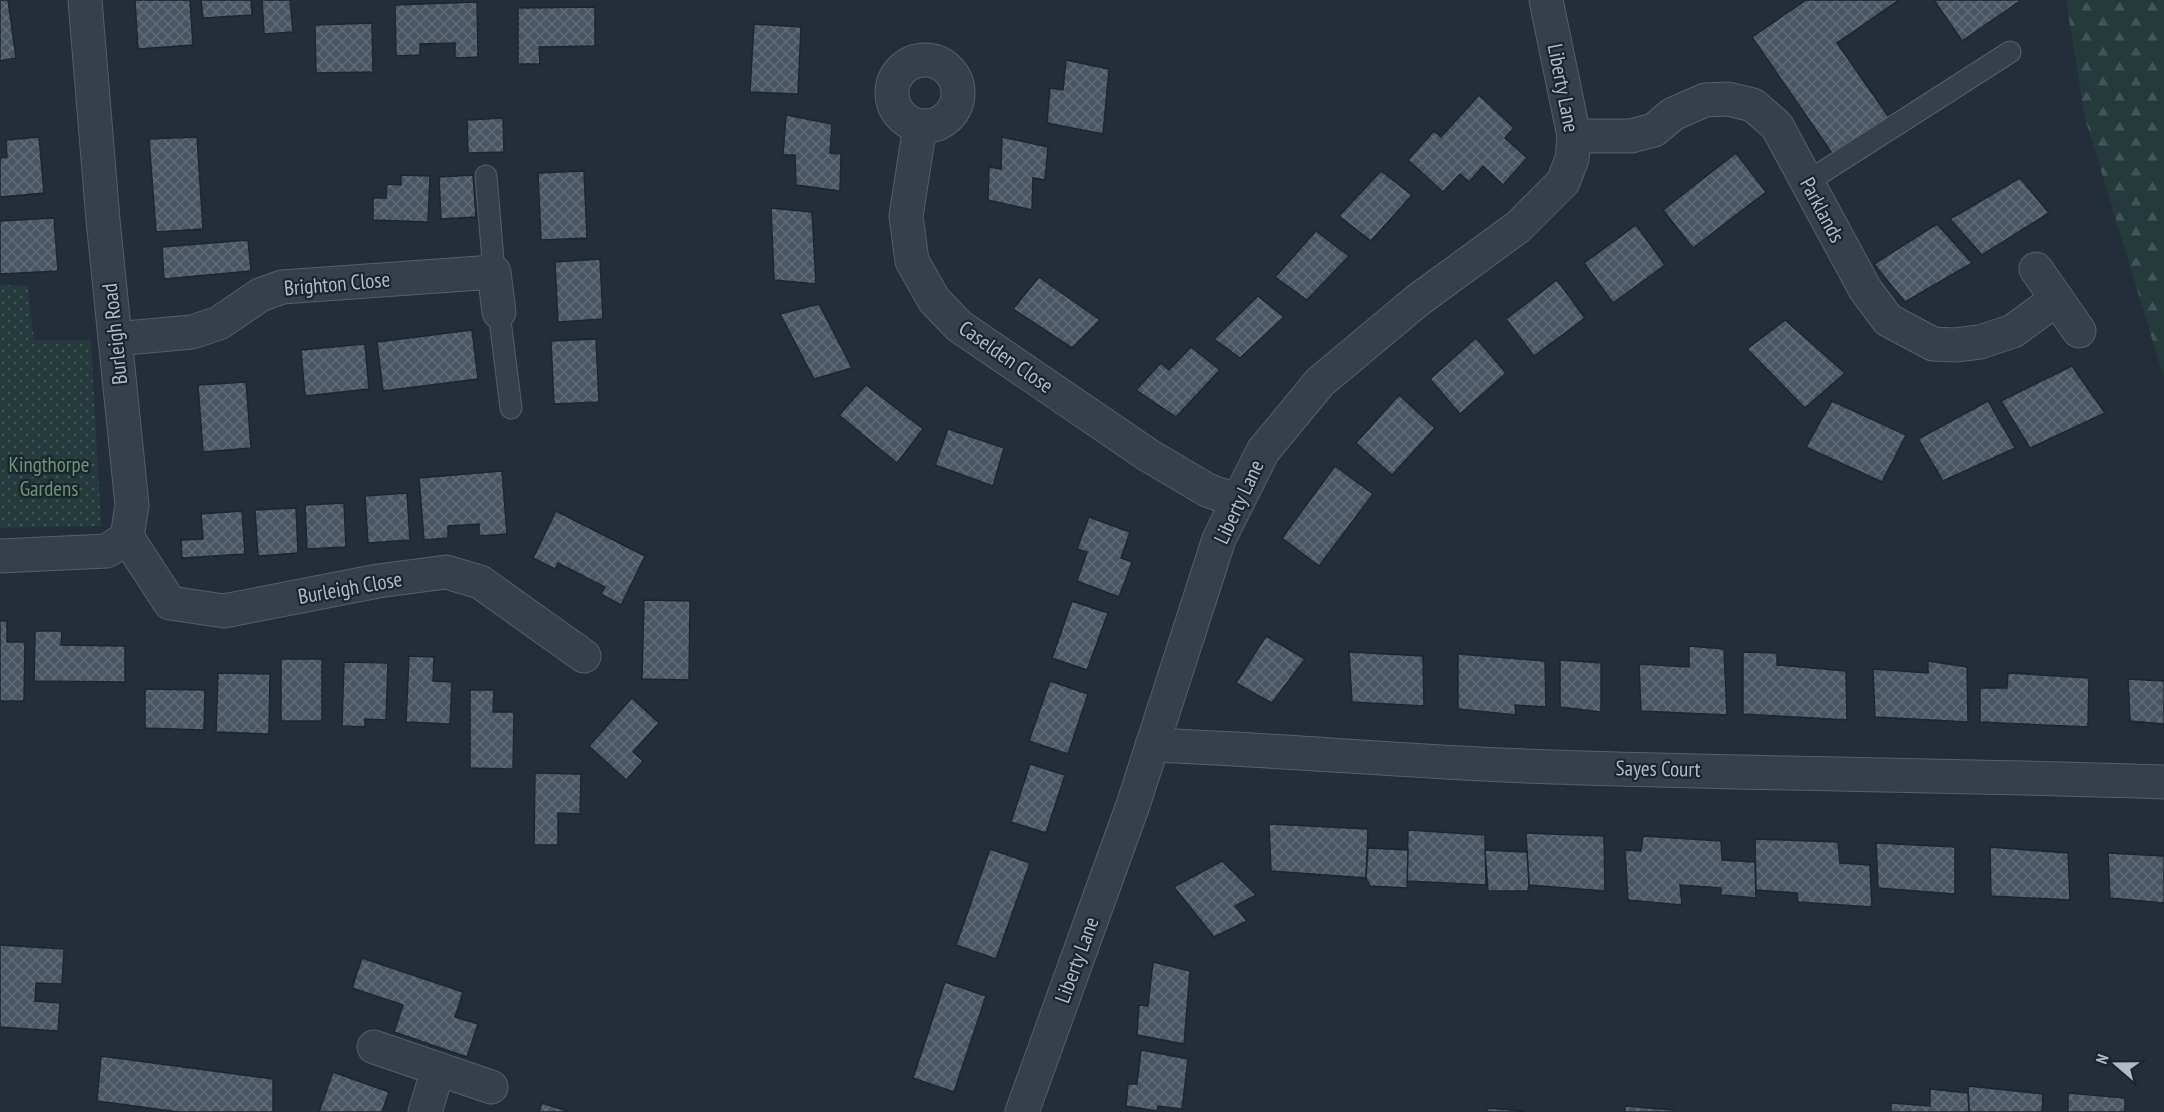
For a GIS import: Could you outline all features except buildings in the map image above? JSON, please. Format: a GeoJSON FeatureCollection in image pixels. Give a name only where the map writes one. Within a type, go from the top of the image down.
{"type":"FeatureCollection","features":[{"type":"Feature","properties":{"kind":"street","name":"Burleigh Road"},"geometry":{"type":"LineString","coordinates":[[85,0],[132,505],[127,537]]}},
{"type":"Feature","properties":{"kind":"street","name":"Liberty Lane"},"geometry":{"type":"LineString","coordinates":[[1023,1112],[1132,805],[1219,539],[1263,451],[1320,382],[1418,300],[1518,227],[1563,182],[1572,159],[1574,136],[1546,0]]}},
{"type":"Feature","properties":{"kind":"street","name":"Parklands"},"geometry":{"type":"LineString","coordinates":[[1574,136],[1631,136],[1654,130],[1673,114],[1705,100],[1728,99],[1753,105],[1777,126],[1865,289],[1888,320],[1933,344],[1955,345],[1980,342],[2013,331],[2057,299]]}},
{"type":"Feature","properties":{"kind":"street","name":"Caselden Close"},"geometry":{"type":"LineString","coordinates":[[920,126],[906,216],[912,261],[934,300],[958,326],[1148,455],[1207,490],[1237,501]]}},
{"type":"Feature","properties":{"kind":"street"},"geometry":{"type":"LineString","coordinates":[[2036,269],[2079,331]]}},
{"type":"Feature","properties":{"kind":"street","name":"Brighton Close"},"geometry":{"type":"LineString","coordinates":[[115,339],[192,332],[219,323],[260,295],[282,286],[494,272]]}},
{"type":"Feature","properties":{"kind":"street"},"geometry":{"type":"LineString","coordinates":[[494,272],[499,312]]}},
{"type":"Feature","properties":{"kind":"street"},"geometry":{"type":"LineString","coordinates":[[0,556],[107,551],[127,537]]}},
{"type":"Feature","properties":{"kind":"street","name":"Burleigh Close"},"geometry":{"type":"LineString","coordinates":[[127,537],[170,603],[224,611],[378,581],[446,572],[480,582],[584,656]]}},
{"type":"Feature","properties":{"kind":"street","name":"Sayes Court"},"geometry":{"type":"LineString","coordinates":[[1152,745],[1551,767],[2164,782]]}},
{"type":"Feature","properties":{"kind":"street"},"geometry":{"type":"LineString","coordinates":[[374,1047],[491,1087]]}},
{"type":"Feature","properties":{"kind":"street"},"geometry":{"type":"LineString","coordinates":[[425,1112],[438,1069]]}},
{"type":"Feature","properties":{"kind":"lane"},"geometry":{"type":"LineString","coordinates":[[1807,182],[2010,52]]}},
{"type":"Feature","properties":{"kind":"lane"},"geometry":{"type":"LineString","coordinates":[[486,176],[494,272]]}},
{"type":"Feature","properties":{"kind":"lane"},"geometry":{"type":"LineString","coordinates":[[499,312],[511,408]]}},
{"type":"Feature","properties":{"kind":"green space"},"geometry":{"type":"Polygon","coordinates":[[[2066,0],[2164,0],[2164,378],[2085,118],[2066,0]]]}},
{"type":"Feature","properties":{"kind":"green space","name":"Kingthorpe Gardens"},"geometry":{"type":"Polygon","coordinates":[[[0,285],[28,286],[34,340],[91,340],[101,526],[0,528],[0,285]]]}}]}
